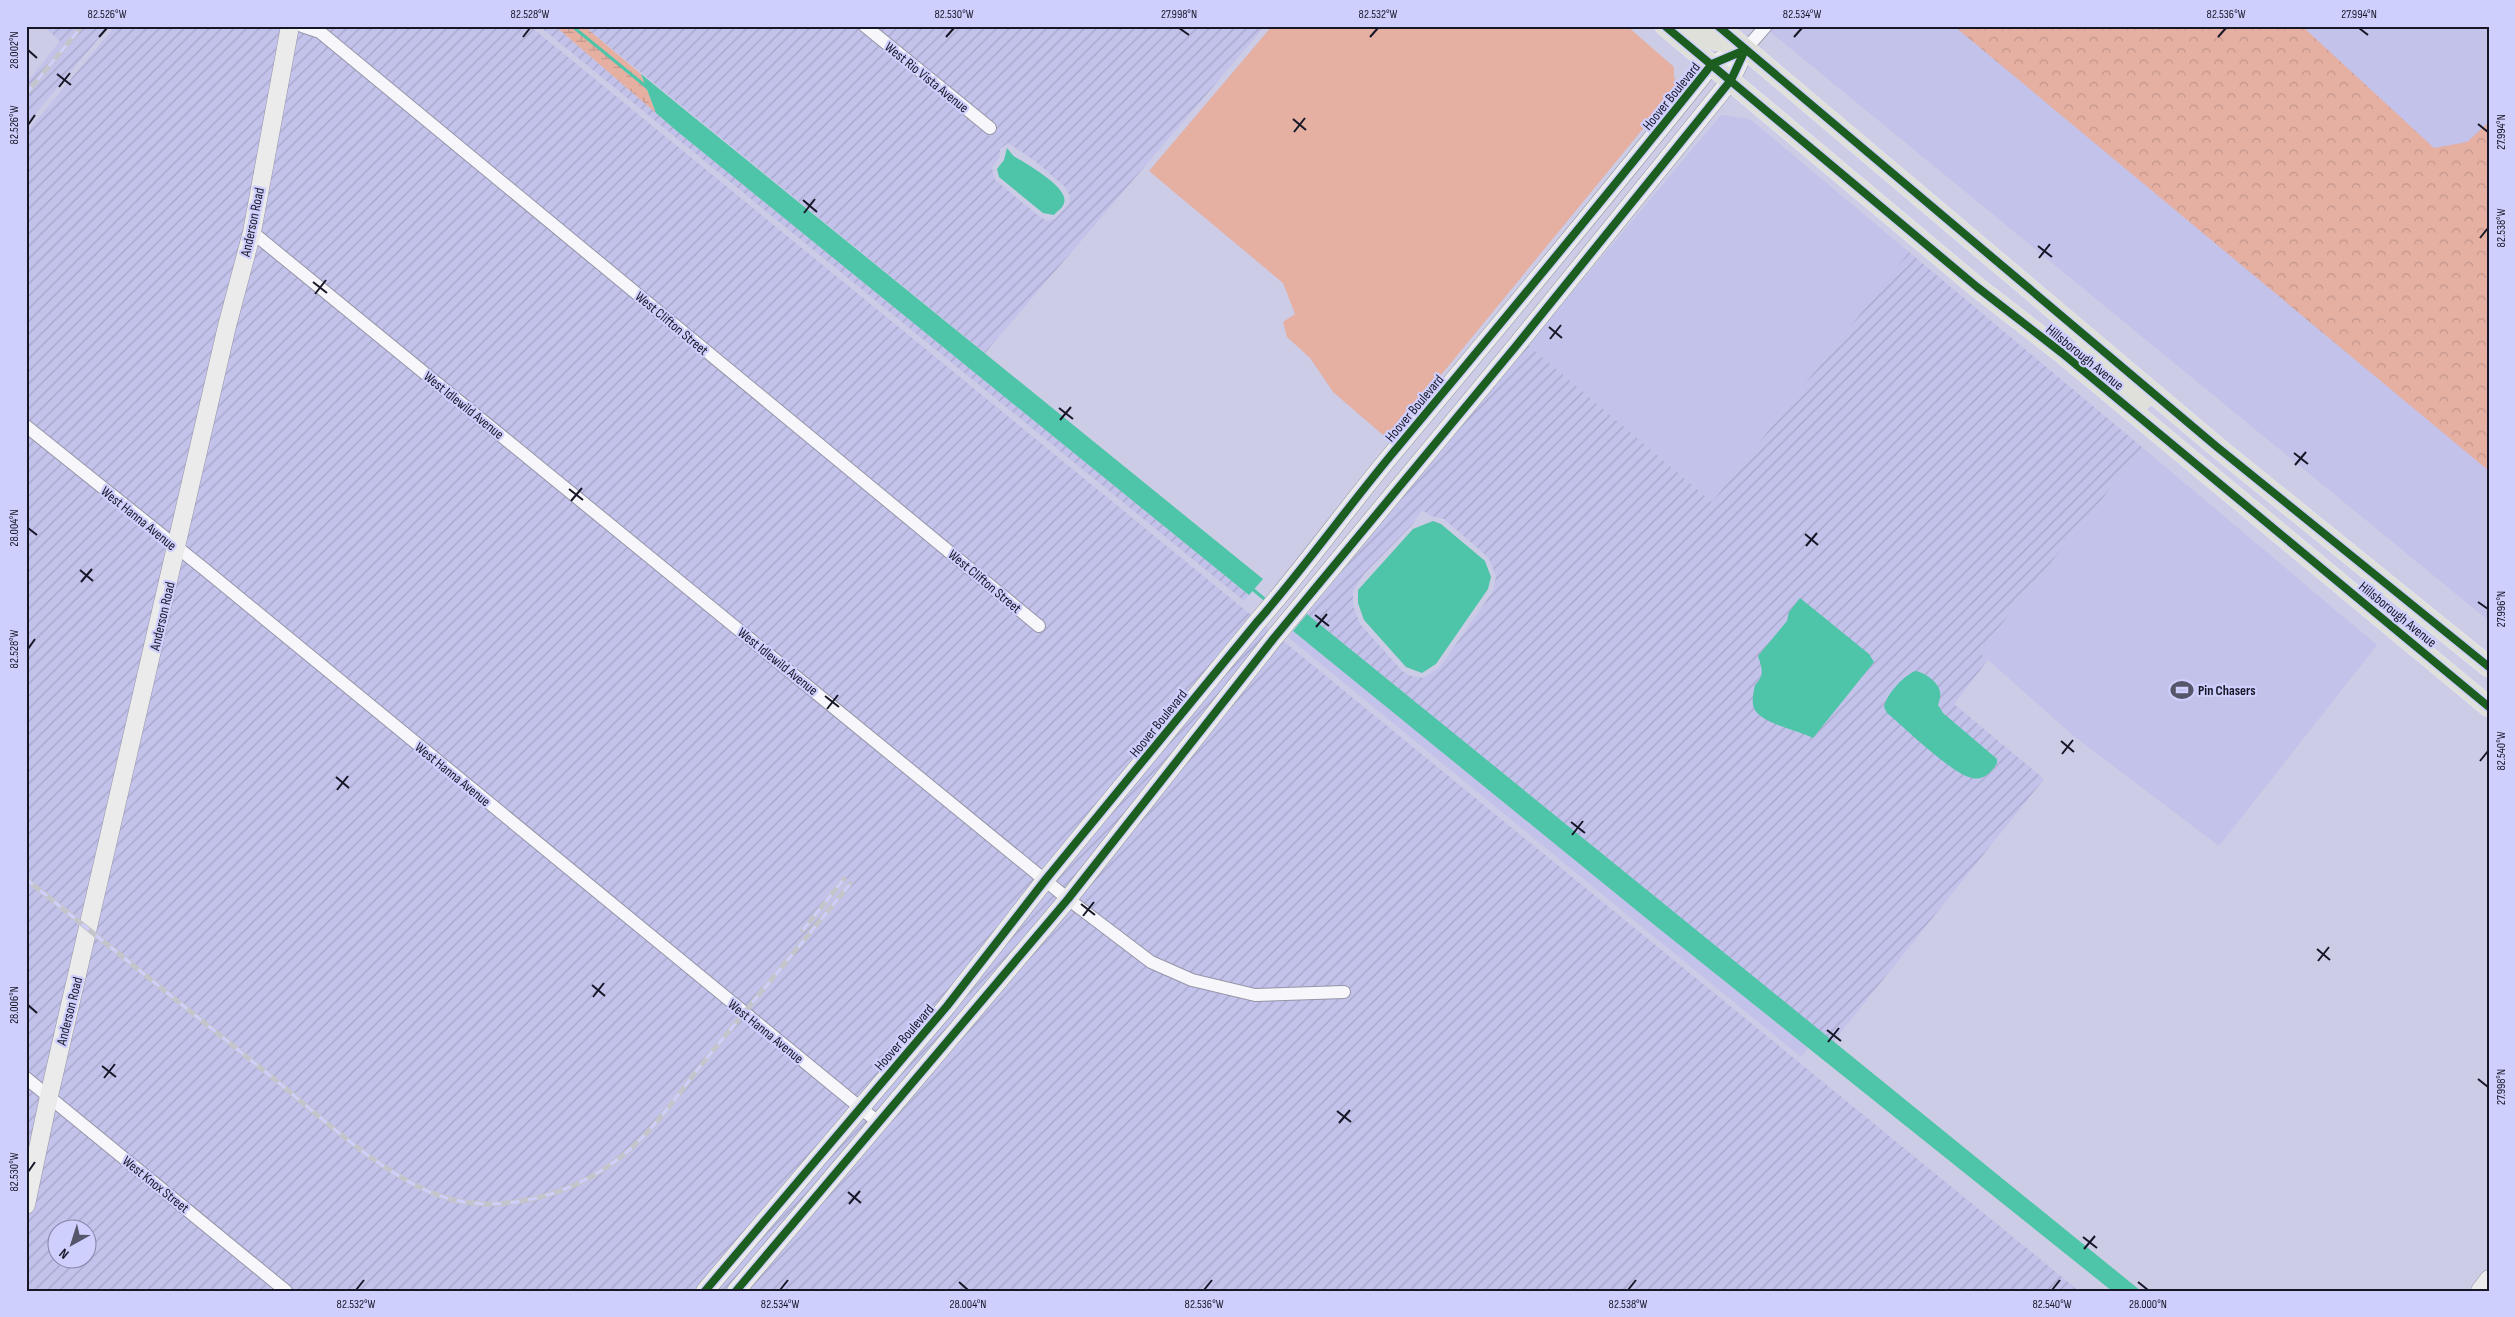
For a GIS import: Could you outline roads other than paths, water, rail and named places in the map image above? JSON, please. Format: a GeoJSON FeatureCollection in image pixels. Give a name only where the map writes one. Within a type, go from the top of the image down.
{"type":"FeatureCollection","features":[{"type":"Feature","properties":{"kind":"main road","name":"Anderson Road"},"geometry":{"type":"LineString","coordinates":[[26,1205],[49,1096],[177,549],[227,326],[252,232],[290,26]]}},
{"type":"Feature","properties":{"kind":"main road","name":"Hillsborough Avenue"},"geometry":{"type":"LineString","coordinates":[[1665,26],[1977,287],[2062,353],[2489,707]]}},
{"type":"Feature","properties":{"kind":"main road"},"geometry":{"type":"LineString","coordinates":[[736,1291],[1068,899],[1274,638],[1731,80],[1745,50],[1699,35],[1689,26]]}},
{"type":"Feature","properties":{"kind":"main road","name":"Hillsborough Avenue"},"geometry":{"type":"LineString","coordinates":[[1718,26],[2217,446],[2489,667]]}},
{"type":"Feature","properties":{"kind":"main road","name":"Hoover Boulevard"},"geometry":{"type":"LineString","coordinates":[[705,1291],[947,1006],[1046,879],[1256,622],[1291,583],[1393,452],[1497,330],[1712,64],[1745,50]]}},
{"type":"Feature","properties":{"kind":"main road"},"geometry":{"type":"LineString","coordinates":[[2062,353],[2085,357],[2177,427],[2217,446]]}},
{"type":"Feature","properties":{"kind":"main road"},"geometry":{"type":"LineString","coordinates":[[2332,576],[2354,581],[2450,658],[2457,661],[2463,660],[2473,654]]}},
{"type":"Feature","properties":{"kind":"main road"},"geometry":{"type":"LineString","coordinates":[[2480,1291],[2489,1280]]}},
{"type":"Feature","properties":{"kind":"street","name":"West Clifton Street"},"geometry":{"type":"LineString","coordinates":[[302,26],[320,32],[1039,626]]}},
{"type":"Feature","properties":{"kind":"street","name":"West Rio Vista Avenue"},"geometry":{"type":"LineString","coordinates":[[865,26],[990,128]]}},
{"type":"Feature","properties":{"kind":"street"},"geometry":{"type":"LineString","coordinates":[[1745,50],[1766,26]]}},
{"type":"Feature","properties":{"kind":"street","name":"West Idlewild Avenue"},"geometry":{"type":"LineString","coordinates":[[252,232],[1046,879],[1068,899],[1151,962],[1192,980],[1255,995],[1344,992]]}},
{"type":"Feature","properties":{"kind":"street","name":"West Hanna Avenue"},"geometry":{"type":"LineString","coordinates":[[26,426],[203,568],[879,1123]]}},
{"type":"Feature","properties":{"kind":"street","name":"West Knox Street"},"geometry":{"type":"LineString","coordinates":[[26,1078],[286,1291]]}},
{"type":"Feature","properties":{"kind":"waterway"},"geometry":{"type":"LineString","coordinates":[[572,26],[649,89]]}},
{"type":"Feature","properties":{"kind":"waterway"},"geometry":{"type":"LineString","coordinates":[[1250,587],[1268,602]]}},
{"type":"Feature","properties":{"kind":"railway"},"geometry":{"type":"LineString","coordinates":[[26,94],[82,26]]}},
{"type":"Feature","properties":{"kind":"railway"},"geometry":{"type":"LineString","coordinates":[[26,879],[334,1129],[380,1164],[427,1191],[450,1199],[472,1203],[495,1204],[518,1202],[563,1190],[604,1169],[634,1146],[667,1110],[706,1059],[850,884]]}},
{"type":"Feature","properties":{"kind":"railway"},"geometry":{"type":"LineString","coordinates":[[803,930],[844,879]]}},
{"type":"Feature","properties":{"kind":"place","name":"Pin Chasers"},"geometry":{"type":"Point","coordinates":[2182,690]}}]}
